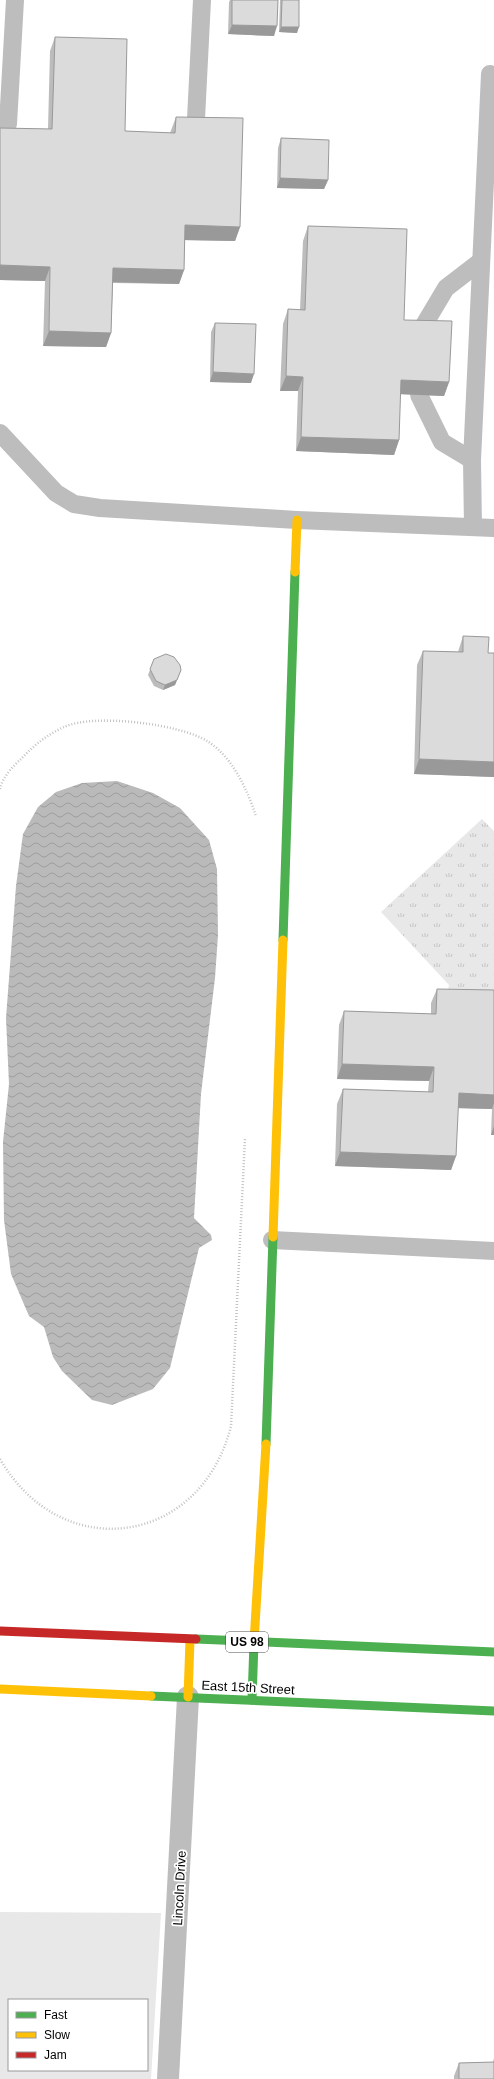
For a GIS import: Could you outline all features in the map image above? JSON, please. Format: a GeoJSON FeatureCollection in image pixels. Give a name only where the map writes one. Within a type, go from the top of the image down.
{"type":"FeatureCollection","features":[{"type":"Feature","properties":{"kind":"main road"},"geometry":{"type":"LineString","coordinates":[[252,1700],[254,1642],[264,1490],[297,520]]}},
{"type":"Feature","properties":{"kind":"main road","name":"US 98"},"geometry":{"type":"LineString","coordinates":[[0,1631],[494,1652]]}},
{"type":"Feature","properties":{"kind":"main road"},"geometry":{"type":"LineString","coordinates":[[188,1697],[190,1640]]}},
{"type":"Feature","properties":{"kind":"main road","name":"East 15th Street"},"geometry":{"type":"LineString","coordinates":[[0,1689],[494,1710]]}},
{"type":"Feature","properties":{"kind":"street","name":"Lincoln Drive"},"geometry":{"type":"LineString","coordinates":[[168,2079],[188,1697]]}},
{"type":"Feature","properties":{"kind":"lane"},"geometry":{"type":"LineString","coordinates":[[8,124],[15,0]]}},
{"type":"Feature","properties":{"kind":"lane"},"geometry":{"type":"LineString","coordinates":[[196,119],[202,0]]}},
{"type":"Feature","properties":{"kind":"lane"},"geometry":{"type":"LineString","coordinates":[[473,527],[472,460],[481,261],[491,118],[490,74]]}},
{"type":"Feature","properties":{"kind":"lane"},"geometry":{"type":"LineString","coordinates":[[418,335],[446,288],[481,261]]}},
{"type":"Feature","properties":{"kind":"lane"},"geometry":{"type":"LineString","coordinates":[[419,395],[442,442],[472,460]]}},
{"type":"Feature","properties":{"kind":"lane"},"geometry":{"type":"LineString","coordinates":[[0,433],[56,493],[74,504],[100,508],[297,520],[494,528]]}},
{"type":"Feature","properties":{"kind":"lane"},"geometry":{"type":"LineString","coordinates":[[272,1240],[494,1251]]}},
{"type":"Feature","properties":{"kind":"path"},"geometry":{"type":"LineString","coordinates":[[0,789],[15,764],[34,744],[66,726],[102,720],[148,723],[187,731],[208,741],[227,758],[250,797],[258,824]]}},
{"type":"Feature","properties":{"kind":"path"},"geometry":{"type":"LineString","coordinates":[[0,1459],[19,1486],[37,1504],[58,1518],[92,1527],[122,1530],[150,1522],[172,1513],[196,1494],[210,1476],[226,1447],[231,1426],[245,1137]]}},
{"type":"Feature","properties":{"kind":"green space"},"geometry":{"type":"Polygon","coordinates":[[[482,819],[494,831],[494,1002],[446,999],[449,985],[381,912],[482,819]]]}},
{"type":"Feature","properties":{"kind":"green space"},"geometry":{"type":"Polygon","coordinates":[[[0,1912],[161,1913],[151,2079],[0,2079],[0,1912]]]}},
{"type":"Feature","properties":{"kind":"water"},"geometry":{"type":"Polygon","coordinates":[[[117,781],[153,793],[180,808],[209,840],[217,869],[218,935],[215,978],[201,1094],[194,1218],[211,1235],[212,1240],[199,1248],[170,1368],[153,1389],[112,1405],[92,1400],[62,1371],[53,1357],[44,1327],[29,1316],[11,1274],[4,1220],[3,1142],[9,1084],[6,1018],[16,886],[23,834],[38,807],[56,792],[82,783],[117,781]]]}},
{"type":"Feature","properties":{"kind":"building"},"geometry":{"type":"Polygon","coordinates":[[[232,0],[278,0],[277,26],[232,25],[232,0]]]}},
{"type":"Feature","properties":{"kind":"building"},"geometry":{"type":"Polygon","coordinates":[[[282,0],[299,0],[299,27],[281,27],[282,0]]]}},
{"type":"Feature","properties":{"kind":"building"},"geometry":{"type":"Polygon","coordinates":[[[55,37],[127,39],[125,131],[175,133],[176,117],[243,118],[240,227],[185,225],[184,270],[113,268],[111,333],[49,331],[50,267],[0,265],[0,128],[52,129],[55,37]]]}},
{"type":"Feature","properties":{"kind":"building"},"geometry":{"type":"Polygon","coordinates":[[[281,138],[329,140],[328,180],[280,178],[281,138]]]}},
{"type":"Feature","properties":{"kind":"building"},"geometry":{"type":"Polygon","coordinates":[[[308,226],[407,229],[404,320],[452,321],[449,382],[401,380],[399,440],[301,437],[303,377],[286,376],[288,309],[305,310],[308,226]]]}},
{"type":"Feature","properties":{"kind":"building"},"geometry":{"type":"Polygon","coordinates":[[[215,323],[256,324],[254,374],[213,372],[215,323]]]}},
{"type":"Feature","properties":{"kind":"building"},"geometry":{"type":"Polygon","coordinates":[[[463,636],[489,637],[488,653],[494,653],[494,762],[419,759],[423,651],[463,652],[463,636]]]}},
{"type":"Feature","properties":{"kind":"building"},"geometry":{"type":"Polygon","coordinates":[[[166,654],[174,657],[180,665],[181,670],[177,680],[165,685],[156,681],[150,669],[154,659],[166,654]]]}},
{"type":"Feature","properties":{"kind":"building"},"geometry":{"type":"Polygon","coordinates":[[[437,989],[494,990],[494,1095],[459,1093],[456,1156],[340,1152],[343,1089],[433,1092],[434,1067],[342,1064],[344,1011],[436,1014],[437,989]]]}},
{"type":"Feature","properties":{"kind":"building"},"geometry":{"type":"Polygon","coordinates":[[[494,2062],[494,2079],[459,2079],[459,2063],[494,2062]]]}},
{"type":"Feature","properties":{"kind":"traffic: fast"},"geometry":{"type":"LineString","coordinates":[[283,940],[295,572]]}},
{"type":"Feature","properties":{"kind":"traffic: fast"},"geometry":{"type":"LineString","coordinates":[[266,1444],[273,1237]]}},
{"type":"Feature","properties":{"kind":"traffic: fast"},"geometry":{"type":"LineString","coordinates":[[196,1639],[494,1652]]}},
{"type":"Feature","properties":{"kind":"traffic: fast"},"geometry":{"type":"LineString","coordinates":[[252,1700],[254,1642]]}},
{"type":"Feature","properties":{"kind":"traffic: fast"},"geometry":{"type":"LineString","coordinates":[[151,1696],[494,1711]]}},
{"type":"Feature","properties":{"kind":"traffic: slow"},"geometry":{"type":"LineString","coordinates":[[295,572],[297,520]]}},
{"type":"Feature","properties":{"kind":"traffic: slow"},"geometry":{"type":"LineString","coordinates":[[273,1237],[283,940]]}},
{"type":"Feature","properties":{"kind":"traffic: slow"},"geometry":{"type":"LineString","coordinates":[[254,1642],[266,1444]]}},
{"type":"Feature","properties":{"kind":"traffic: slow"},"geometry":{"type":"LineString","coordinates":[[188,1697],[190,1640]]}},
{"type":"Feature","properties":{"kind":"traffic: slow"},"geometry":{"type":"LineString","coordinates":[[0,1689],[151,1696]]}},
{"type":"Feature","properties":{"kind":"traffic: jam"},"geometry":{"type":"LineString","coordinates":[[0,1631],[196,1639]]}}]}
